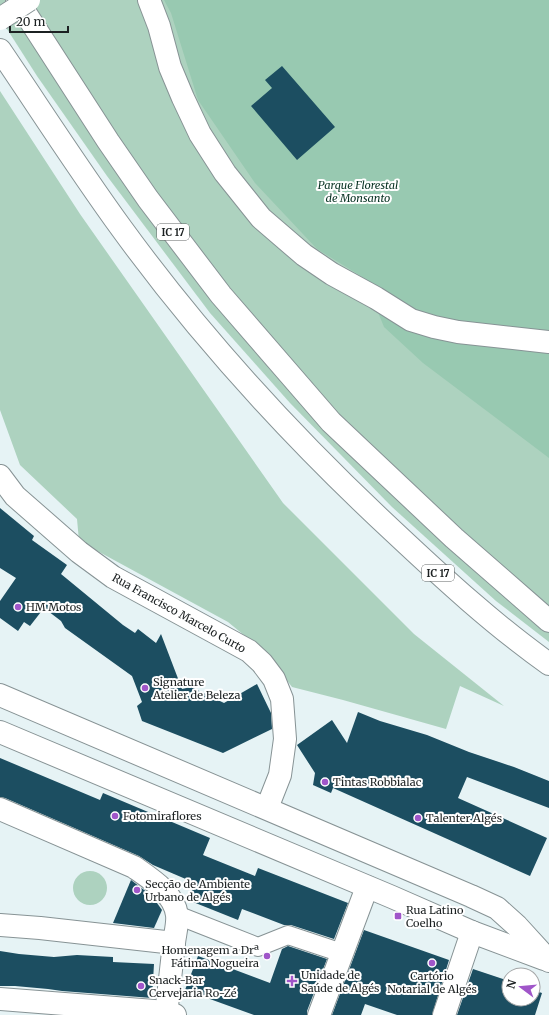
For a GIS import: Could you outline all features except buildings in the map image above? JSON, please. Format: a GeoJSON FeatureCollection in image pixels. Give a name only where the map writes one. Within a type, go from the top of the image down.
{"type":"FeatureCollection","features":[{"type":"Feature","properties":{"kind":"main road","name":"IC 17"},"geometry":{"type":"LineString","coordinates":[[17,0],[108,141],[148,199],[221,294],[331,422],[480,562],[549,621]]}},
{"type":"Feature","properties":{"kind":"main road"},"geometry":{"type":"LineString","coordinates":[[0,19],[29,0]]}},
{"type":"Feature","properties":{"kind":"main road"},"geometry":{"type":"LineString","coordinates":[[149,0],[159,26],[170,67],[182,98],[200,134],[225,173],[261,218],[304,255],[332,274],[376,298],[411,320],[458,332],[549,342]]}},
{"type":"Feature","properties":{"kind":"main road","name":"IC 17"},"geometry":{"type":"LineString","coordinates":[[0,50],[122,229],[174,297],[252,390],[333,475],[416,553],[469,600],[549,664]]}},
{"type":"Feature","properties":{"kind":"main road","name":"Rua Francisco Marcelo Curto"},"geometry":{"type":"LineString","coordinates":[[0,476],[15,496],[79,552],[112,577],[227,638],[249,652],[262,663],[274,679],[282,699],[285,740],[280,776],[268,808]]}},
{"type":"Feature","properties":{"kind":"main road"},"geometry":{"type":"LineString","coordinates":[[0,694],[268,808],[497,908],[549,961]]}},
{"type":"Feature","properties":{"kind":"main road"},"geometry":{"type":"LineString","coordinates":[[32,708],[10,736],[472,932],[549,961]]}},
{"type":"Feature","properties":{"kind":"main road"},"geometry":{"type":"LineString","coordinates":[[0,809],[134,867],[149,877],[165,891],[174,903],[177,916],[170,1014],[0,999]]}},
{"type":"Feature","properties":{"kind":"main road"},"geometry":{"type":"LineString","coordinates":[[319,1015],[367,887]]}},
{"type":"Feature","properties":{"kind":"main road"},"geometry":{"type":"LineString","coordinates":[[0,925],[174,943]]}},
{"type":"Feature","properties":{"kind":"main road"},"geometry":{"type":"LineString","coordinates":[[444,1015],[472,932]]}},
{"type":"Feature","properties":{"kind":"street"},"geometry":{"type":"LineString","coordinates":[[177,916],[258,947],[288,934],[342,953]]}},
{"type":"Feature","properties":{"kind":"green space","name":"Parque Florestal de Monsanto"},"geometry":{"type":"Polygon","coordinates":[[[0,0],[549,0],[549,642],[496,601],[392,507],[290,403],[210,313],[107,176],[37,76],[0,18],[0,0]]]}},
{"type":"Feature","properties":{"kind":"green space"},"geometry":{"type":"Polygon","coordinates":[[[164,0],[549,0],[549,458],[423,363],[384,327],[364,278],[317,249],[255,183],[198,100],[171,13],[164,0]]]}},
{"type":"Feature","properties":{"kind":"green space"},"geometry":{"type":"Polygon","coordinates":[[[0,91],[80,214],[283,503],[414,634],[504,706],[460,686],[446,729],[292,687],[267,654],[228,622],[79,541],[77,519],[20,465],[0,410],[0,91]]]}},
{"type":"Feature","properties":{"kind":"green space"},"geometry":{"type":"Polygon","coordinates":[[[87,871],[93,871],[97,872],[104,878],[107,888],[106,895],[100,902],[93,905],[87,905],[83,904],[76,898],[73,891],[73,885],[74,881],[80,874],[87,871]]]}},
{"type":"Feature","properties":{"kind":"place","name":"HM Motos"},"geometry":{"type":"Point","coordinates":[18,607]}},
{"type":"Feature","properties":{"kind":"place","name":"Signature Atelier de Beleza"},"geometry":{"type":"Point","coordinates":[145,688]}},
{"type":"Feature","properties":{"kind":"place","name":"Tintas Robbialac"},"geometry":{"type":"Point","coordinates":[325,782]}},
{"type":"Feature","properties":{"kind":"place","name":"Fotomiraflores"},"geometry":{"type":"Point","coordinates":[115,816]}},
{"type":"Feature","properties":{"kind":"place","name":"Talenter Algés"},"geometry":{"type":"Point","coordinates":[418,818]}},
{"type":"Feature","properties":{"kind":"place","name":"Secção de Ambiente Urbano de Algés"},"geometry":{"type":"Point","coordinates":[137,890]}},
{"type":"Feature","properties":{"kind":"place","name":"Rua Latino Coelho"},"geometry":{"type":"Point","coordinates":[398,916]}},
{"type":"Feature","properties":{"kind":"place","name":"Homenagem a Drª Fátima Nogueira"},"geometry":{"type":"Point","coordinates":[267,956]}},
{"type":"Feature","properties":{"kind":"place","name":"Cartório Notarial de Algés"},"geometry":{"type":"Point","coordinates":[432,963]}},
{"type":"Feature","properties":{"kind":"place","name":"Unidade de Saúde de Algés"},"geometry":{"type":"Point","coordinates":[292,981]}},
{"type":"Feature","properties":{"kind":"place","name":"Snack-Bar Cervejaria Ro-Zé"},"geometry":{"type":"Point","coordinates":[141,986]}}]}
